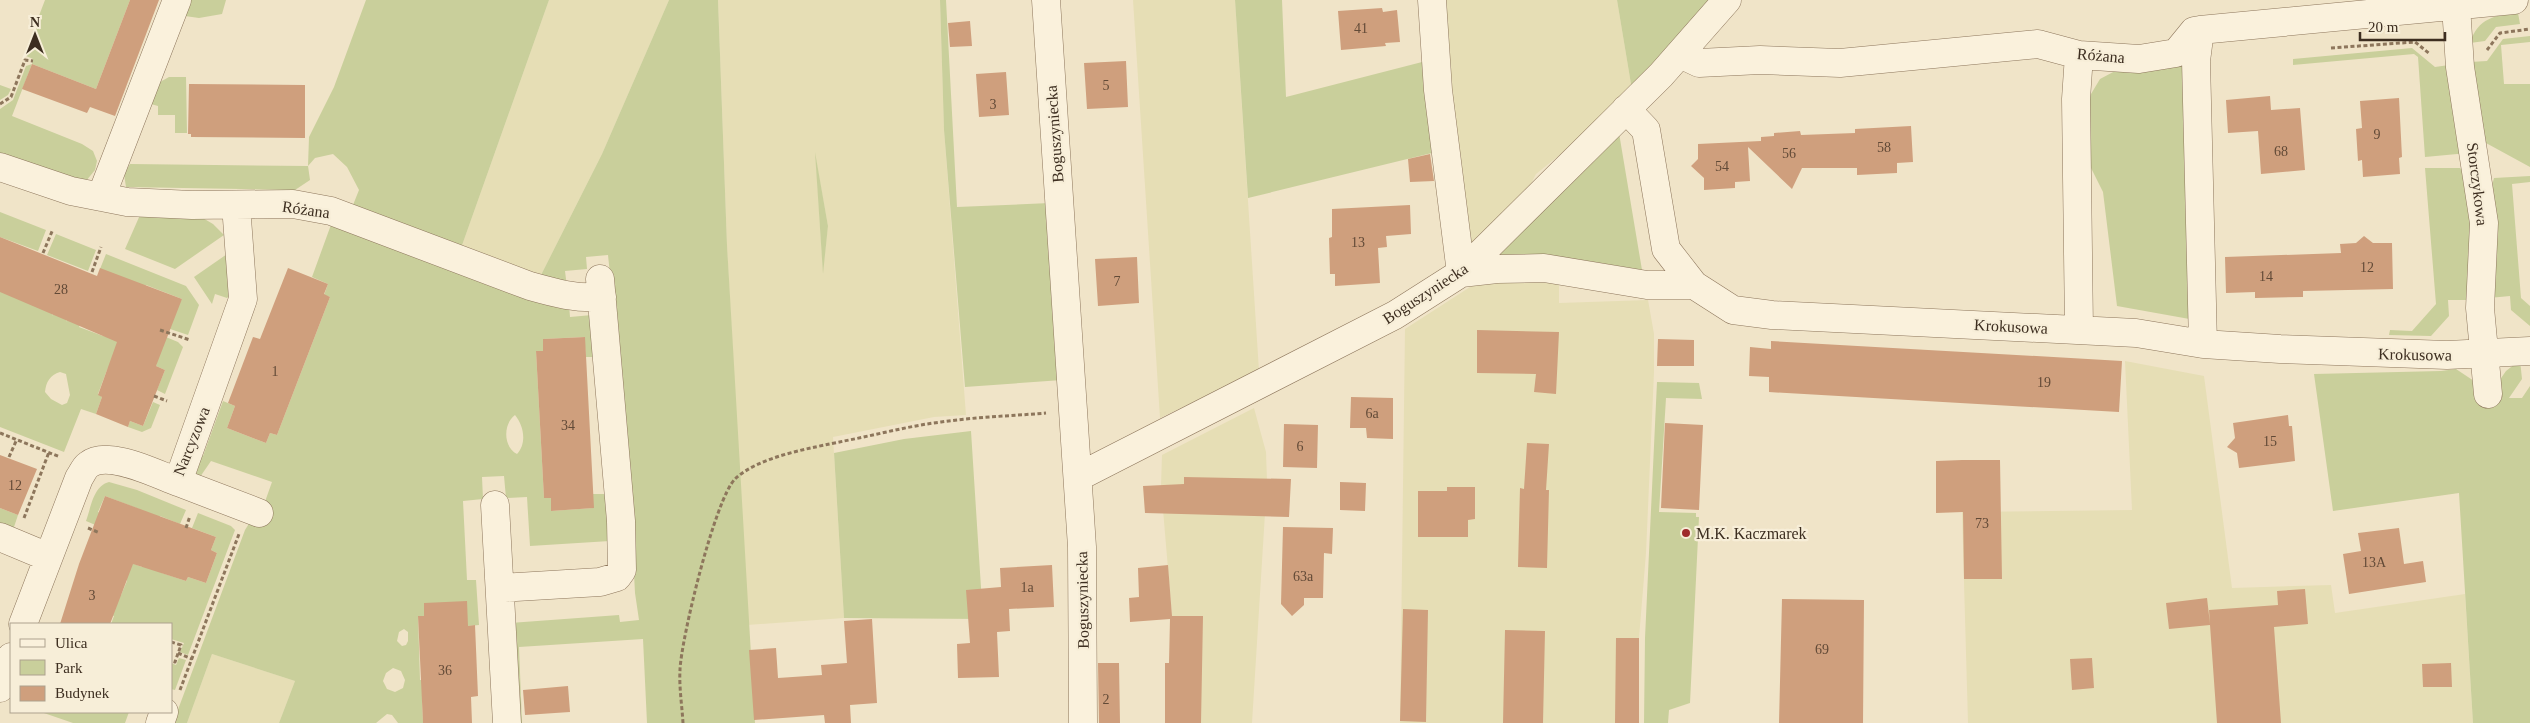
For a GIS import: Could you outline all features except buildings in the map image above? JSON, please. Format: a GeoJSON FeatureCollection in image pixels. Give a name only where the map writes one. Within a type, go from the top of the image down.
{"type":"FeatureCollection","features":[{"type":"Feature","properties":{"kind":"street"},"geometry":{"type":"LineString","coordinates":[[101,197],[177,0]]}},
{"type":"Feature","properties":{"kind":"street","name":"Boguszyniecka"},"geometry":{"type":"LineString","coordinates":[[1046,0],[1082,547],[1083,723]]}},
{"type":"Feature","properties":{"kind":"street"},"geometry":{"type":"LineString","coordinates":[[1432,0],[1438,90],[1461,273],[1496,268],[1544,268],[1647,285],[1694,285]]}},
{"type":"Feature","properties":{"kind":"street","name":"Boguszyniecka"},"geometry":{"type":"LineString","coordinates":[[1078,477],[1395,315],[1461,273],[1680,54],[1727,0]]}},
{"type":"Feature","properties":{"kind":"street"},"geometry":{"type":"LineString","coordinates":[[2203,344],[2196,61],[2200,30],[2514,0]]}},
{"type":"Feature","properties":{"kind":"street","name":"Storczykowa"},"geometry":{"type":"LineString","coordinates":[[2456,6],[2460,67],[2484,223],[2480,308],[2488,394]]}},
{"type":"Feature","properties":{"kind":"street","name":"Różana"},"geometry":{"type":"LineString","coordinates":[[1680,54],[1699,63],[1760,60],[1840,63],[2038,44],[2080,55],[2139,59],[2176,53],[2194,31],[2200,30]]}},
{"type":"Feature","properties":{"kind":"street"},"geometry":{"type":"LineString","coordinates":[[2079,330],[2076,99],[2080,55]]}},
{"type":"Feature","properties":{"kind":"street","name":"Krokusowa"},"geometry":{"type":"LineString","coordinates":[[1626,109],[1646,130],[1666,249],[1694,285],[1733,310],[1772,315],[2136,333],[2203,344],[2410,354],[2485,354],[2530,351]]}},
{"type":"Feature","properties":{"kind":"street","name":"Różana"},"geometry":{"type":"LineString","coordinates":[[0,166],[71,191],[101,197],[156,204],[293,204],[331,211],[564,296],[582,298],[601,287],[624,560],[622,570],[617,577],[600,582],[500,588]]}},
{"type":"Feature","properties":{"kind":"street","name":"Narcyzowa"},"geometry":{"type":"LineString","coordinates":[[23,623],[79,478],[88,464],[103,460],[113,460],[178,482],[243,299],[236,205]]}},
{"type":"Feature","properties":{"kind":"street"},"geometry":{"type":"LineString","coordinates":[[178,482],[251,519]]}},
{"type":"Feature","properties":{"kind":"street"},"geometry":{"type":"LineString","coordinates":[[495,505],[500,588],[499,618],[507,723]]}},
{"type":"Feature","properties":{"kind":"street"},"geometry":{"type":"LineString","coordinates":[[10,532],[48,557]]}},
{"type":"Feature","properties":{"kind":"street"},"geometry":{"type":"LineString","coordinates":[[0,688],[10,660]]}},
{"type":"Feature","properties":{"kind":"path"},"geometry":{"type":"LineString","coordinates":[[2478,52],[2486,52],[2500,33],[2530,30]]}},
{"type":"Feature","properties":{"kind":"path"},"geometry":{"type":"LineString","coordinates":[[2326,49],[2415,42],[2433,57]]}},
{"type":"Feature","properties":{"kind":"path"},"geometry":{"type":"LineString","coordinates":[[0,104],[11,97],[25,60],[33,61]]}},
{"type":"Feature","properties":{"kind":"path"},"geometry":{"type":"LineString","coordinates":[[43,253],[53,229]]}},
{"type":"Feature","properties":{"kind":"path"},"geometry":{"type":"LineString","coordinates":[[92,272],[102,247]]}},
{"type":"Feature","properties":{"kind":"path"},"geometry":{"type":"LineString","coordinates":[[160,330],[190,340]]}},
{"type":"Feature","properties":{"kind":"path"},"geometry":{"type":"LineString","coordinates":[[154,396],[167,401]]}},
{"type":"Feature","properties":{"kind":"path"},"geometry":{"type":"LineString","coordinates":[[683,723],[680,670],[687,626],[724,492],[735,479],[749,468],[773,459],[826,445],[940,422],[1072,410]]}},
{"type":"Feature","properties":{"kind":"path"},"geometry":{"type":"LineString","coordinates":[[0,433],[67,460]]}},
{"type":"Feature","properties":{"kind":"path"},"geometry":{"type":"LineString","coordinates":[[8,457],[17,439]]}},
{"type":"Feature","properties":{"kind":"path"},"geometry":{"type":"LineString","coordinates":[[10,532],[49,452]]}},
{"type":"Feature","properties":{"kind":"path"},"geometry":{"type":"LineString","coordinates":[[172,693],[180,691],[251,519]]}},
{"type":"Feature","properties":{"kind":"path"},"geometry":{"type":"LineString","coordinates":[[186,528],[189,520]]}},
{"type":"Feature","properties":{"kind":"path"},"geometry":{"type":"LineString","coordinates":[[92,530],[100,533]]}},
{"type":"Feature","properties":{"kind":"path"},"geometry":{"type":"LineString","coordinates":[[172,642],[181,645],[175,662],[172,661]]}},
{"type":"Feature","properties":{"kind":"path"},"geometry":{"type":"LineString","coordinates":[[178,653],[192,660]]}},
{"type":"Feature","properties":{"kind":"shaded area"},"geometry":{"type":"Polygon","coordinates":[[[549,0],[669,0],[602,154],[539,279],[460,251],[549,0]]]}},
{"type":"Feature","properties":{"kind":"shaded area"},"geometry":{"type":"Polygon","coordinates":[[[718,0],[940,0],[944,130],[966,415],[934,417],[833,437],[844,618],[747,625],[727,245],[718,0]],[[816,160],[823,270],[828,226],[816,160]]]}},
{"type":"Feature","properties":{"kind":"shaded area"},"geometry":{"type":"Polygon","coordinates":[[[1133,0],[1235,0],[1259,371],[1160,418],[1133,0]]]}},
{"type":"Feature","properties":{"kind":"shaded area"},"geometry":{"type":"Polygon","coordinates":[[[1440,0],[1617,0],[1632,90],[1593,128],[1536,174],[1528,190],[1473,250],[1461,235],[1440,0]]]}},
{"type":"Feature","properties":{"kind":"shaded area"},"geometry":{"type":"Polygon","coordinates":[[[1484,278],[1559,279],[1559,303],[1648,300],[1654,334],[1654,372],[1646,553],[1639,638],[1639,723],[1400,723],[1405,329],[1484,278]]]}},
{"type":"Feature","properties":{"kind":"shaded area"},"geometry":{"type":"Polygon","coordinates":[[[2125,361],[2204,376],[2232,588],[2331,585],[2335,613],[2465,594],[2473,723],[1968,723],[1962,512],[2132,510],[2125,361]]]}},
{"type":"Feature","properties":{"kind":"shaded area"},"geometry":{"type":"Polygon","coordinates":[[[1254,408],[1266,452],[1267,481],[1252,723],[1165,723],[1165,698],[1169,698],[1172,616],[1161,486],[1162,455],[1254,408]]]}},
{"type":"Feature","properties":{"kind":"shaded area"},"geometry":{"type":"Polygon","coordinates":[[[212,654],[295,681],[279,723],[187,723],[212,654]]]}},
{"type":"Feature","properties":{"kind":"green space"},"geometry":{"type":"Polygon","coordinates":[[[45,0],[130,0],[96,89],[32,64],[33,59],[24,55],[45,0]]]}},
{"type":"Feature","properties":{"kind":"green space"},"geometry":{"type":"Polygon","coordinates":[[[191,0],[226,0],[222,14],[199,18],[185,16],[191,0]]]}},
{"type":"Feature","properties":{"kind":"green space"},"geometry":{"type":"Polygon","coordinates":[[[366,0],[549,0],[460,251],[351,210],[359,190],[347,167],[333,154],[315,158],[308,166],[309,137],[334,87],[366,0]]]}},
{"type":"Feature","properties":{"kind":"green space"},"geometry":{"type":"Polygon","coordinates":[[[669,0],[718,0],[727,245],[755,723],[647,723],[643,639],[519,647],[522,723],[517,723],[510,623],[619,615],[620,622],[639,620],[635,593],[627,437],[608,255],[586,257],[587,269],[565,271],[567,287],[539,279],[602,154],[669,0]]]}},
{"type":"Feature","properties":{"kind":"green space"},"geometry":{"type":"Polygon","coordinates":[[[940,0],[946,0],[957,207],[1050,203],[1062,380],[965,387],[944,130],[940,0]]]}},
{"type":"Feature","properties":{"kind":"green space"},"geometry":{"type":"Polygon","coordinates":[[[1235,0],[1282,0],[1286,97],[1426,61],[1436,152],[1248,198],[1235,0]]]}},
{"type":"Feature","properties":{"kind":"green space"},"geometry":{"type":"Polygon","coordinates":[[[1617,0],[1711,0],[1632,90],[1617,0]]]}},
{"type":"Feature","properties":{"kind":"green space"},"geometry":{"type":"Polygon","coordinates":[[[2518,13],[2520,24],[2496,27],[2485,41],[2470,43],[2478,28],[2488,19],[2518,13]]]}},
{"type":"Feature","properties":{"kind":"green space"},"geometry":{"type":"Polygon","coordinates":[[[2530,36],[2530,42],[2501,45],[2504,84],[2530,84],[2530,167],[2486,143],[2468,66],[2470,62],[2487,61],[2503,39],[2530,36]]]}},
{"type":"Feature","properties":{"kind":"green space"},"geometry":{"type":"Polygon","coordinates":[[[2412,48],[2435,67],[2449,65],[2468,153],[2425,157],[2418,57],[2414,54],[2293,65],[2293,59],[2412,48]]]}},
{"type":"Feature","properties":{"kind":"green space"},"geometry":{"type":"Polygon","coordinates":[[[2179,58],[2189,70],[2195,320],[2117,306],[2103,192],[2090,166],[2088,99],[2100,79],[2117,70],[2179,58]]]}},
{"type":"Feature","properties":{"kind":"green space"},"geometry":{"type":"Polygon","coordinates":[[[32,64],[12,116],[82,144],[93,151],[97,161],[95,170],[86,181],[33,166],[0,153],[0,109],[13,100],[26,66],[32,64]]]}},
{"type":"Feature","properties":{"kind":"green space"},"geometry":{"type":"Polygon","coordinates":[[[169,77],[186,77],[187,133],[175,133],[175,115],[158,115],[158,106],[151,104],[160,82],[169,77]]]}},
{"type":"Feature","properties":{"kind":"green space"},"geometry":{"type":"Polygon","coordinates":[[[0,85],[11,89],[8,95],[0,100],[0,85]]]}},
{"type":"Feature","properties":{"kind":"green space"},"geometry":{"type":"Polygon","coordinates":[[[1619,133],[1642,270],[1576,259],[1494,262],[1498,252],[1619,133]]]}},
{"type":"Feature","properties":{"kind":"green space"},"geometry":{"type":"Polygon","coordinates":[[[815,152],[828,226],[823,274],[815,152]]]}},
{"type":"Feature","properties":{"kind":"green space"},"geometry":{"type":"Polygon","coordinates":[[[130,164],[308,166],[310,180],[295,190],[126,187],[124,174],[130,164]]]}},
{"type":"Feature","properties":{"kind":"green space"},"geometry":{"type":"Polygon","coordinates":[[[2425,168],[2460,168],[2471,177],[2472,300],[2448,300],[2449,316],[2431,336],[2389,335],[2390,330],[2412,331],[2436,304],[2425,168]]]}},
{"type":"Feature","properties":{"kind":"green space"},"geometry":{"type":"Polygon","coordinates":[[[2530,176],[2530,182],[2512,184],[2521,298],[2530,306],[2530,326],[2511,310],[2510,296],[2489,298],[2490,193],[2494,178],[2530,176]]]}},
{"type":"Feature","properties":{"kind":"green space"},"geometry":{"type":"Polygon","coordinates":[[[0,212],[46,230],[38,251],[0,237],[0,212]]]}},
{"type":"Feature","properties":{"kind":"green space"},"geometry":{"type":"Polygon","coordinates":[[[140,215],[201,217],[213,224],[224,235],[175,269],[125,249],[140,215]]]}},
{"type":"Feature","properties":{"kind":"green space"},"geometry":{"type":"Polygon","coordinates":[[[332,222],[569,305],[570,317],[592,315],[597,357],[586,357],[584,337],[543,339],[543,351],[536,351],[544,498],[551,498],[551,511],[593,508],[593,494],[608,494],[610,541],[530,546],[527,497],[506,498],[504,476],[482,477],[483,499],[463,501],[467,580],[476,580],[479,625],[468,626],[424,603],[424,616],[418,616],[420,680],[427,680],[428,702],[422,702],[423,722],[429,723],[398,723],[392,715],[387,714],[376,723],[279,723],[295,681],[212,654],[187,723],[173,723],[245,530],[250,522],[257,524],[272,482],[211,461],[200,477],[194,475],[198,454],[203,456],[223,401],[235,406],[227,428],[266,443],[270,433],[277,435],[330,297],[324,295],[328,284],[312,277],[332,222]],[[515,415],[508,424],[506,435],[509,446],[517,454],[522,445],[523,434],[521,424],[515,415]],[[404,629],[399,632],[397,641],[402,646],[406,645],[408,632],[404,629]],[[393,668],[386,673],[383,681],[387,689],[395,692],[403,688],[405,680],[401,671],[393,668]]]}},
{"type":"Feature","properties":{"kind":"green space"},"geometry":{"type":"Polygon","coordinates":[[[56,234],[96,250],[88,271],[47,255],[56,234]]]}},
{"type":"Feature","properties":{"kind":"green space"},"geometry":{"type":"Polygon","coordinates":[[[230,252],[232,293],[227,298],[215,294],[212,304],[194,277],[230,252]]]}},
{"type":"Feature","properties":{"kind":"green space"},"geometry":{"type":"Polygon","coordinates":[[[106,254],[186,286],[199,305],[188,335],[164,327],[182,299],[146,285],[142,295],[100,269],[106,254]]]}},
{"type":"Feature","properties":{"kind":"green space"},"geometry":{"type":"Polygon","coordinates":[[[0,291],[53,312],[52,316],[54,312],[67,318],[66,322],[68,318],[81,323],[79,327],[103,336],[125,338],[107,370],[98,394],[102,397],[96,414],[81,409],[64,452],[0,427],[0,291]],[[60,372],[51,377],[46,385],[45,392],[51,399],[62,405],[67,403],[70,395],[66,374],[60,372]]]}},
{"type":"Feature","properties":{"kind":"green space"},"geometry":{"type":"Polygon","coordinates":[[[161,335],[178,342],[183,347],[165,394],[157,390],[165,370],[156,366],[161,335]]]}},
{"type":"Feature","properties":{"kind":"green space"},"geometry":{"type":"Polygon","coordinates":[[[2520,360],[2522,379],[2509,398],[2522,398],[2530,386],[2530,723],[2473,723],[2459,493],[2333,511],[2314,374],[2456,369],[2474,381],[2499,381],[2506,371],[2520,360]]]}},
{"type":"Feature","properties":{"kind":"green space"},"geometry":{"type":"Polygon","coordinates":[[[1657,382],[1699,383],[1702,399],[1666,398],[1659,512],[1696,513],[1696,517],[1699,517],[1690,703],[1669,710],[1668,723],[1644,723],[1645,638],[1657,382]]]}},
{"type":"Feature","properties":{"kind":"green space"},"geometry":{"type":"Polygon","coordinates":[[[153,402],[160,405],[151,428],[142,432],[128,427],[130,421],[143,426],[153,402]]]}},
{"type":"Feature","properties":{"kind":"green space"},"geometry":{"type":"Polygon","coordinates":[[[971,431],[983,619],[844,618],[834,453],[904,439],[971,431]]]}},
{"type":"Feature","properties":{"kind":"green space"},"geometry":{"type":"Polygon","coordinates":[[[109,482],[137,490],[186,510],[180,524],[160,516],[157,523],[139,509],[105,496],[98,512],[104,515],[100,527],[86,521],[96,493],[99,488],[109,482]]]}},
{"type":"Feature","properties":{"kind":"green space"},"geometry":{"type":"Polygon","coordinates":[[[0,508],[18,515],[12,533],[0,528],[0,508]]]}},
{"type":"Feature","properties":{"kind":"green space"},"geometry":{"type":"Polygon","coordinates":[[[198,513],[231,526],[235,530],[188,655],[180,652],[184,643],[172,639],[172,623],[111,623],[114,616],[108,614],[115,594],[121,595],[127,581],[121,559],[142,567],[145,561],[162,573],[186,581],[188,577],[206,583],[217,553],[211,550],[216,537],[192,528],[198,513]]]}},
{"type":"Feature","properties":{"kind":"green space"},"geometry":{"type":"Polygon","coordinates":[[[179,658],[186,660],[175,690],[172,689],[172,663],[176,665],[179,658]]]}},
{"type":"Feature","properties":{"kind":"green space"},"geometry":{"type":"Polygon","coordinates":[[[44,713],[129,713],[125,723],[73,723],[44,713]]]}},
{"type":"Feature","properties":{"kind":"place","name":"M.K. Kaczmarek"},"geometry":{"type":"Point","coordinates":[1686,533]}}]}
